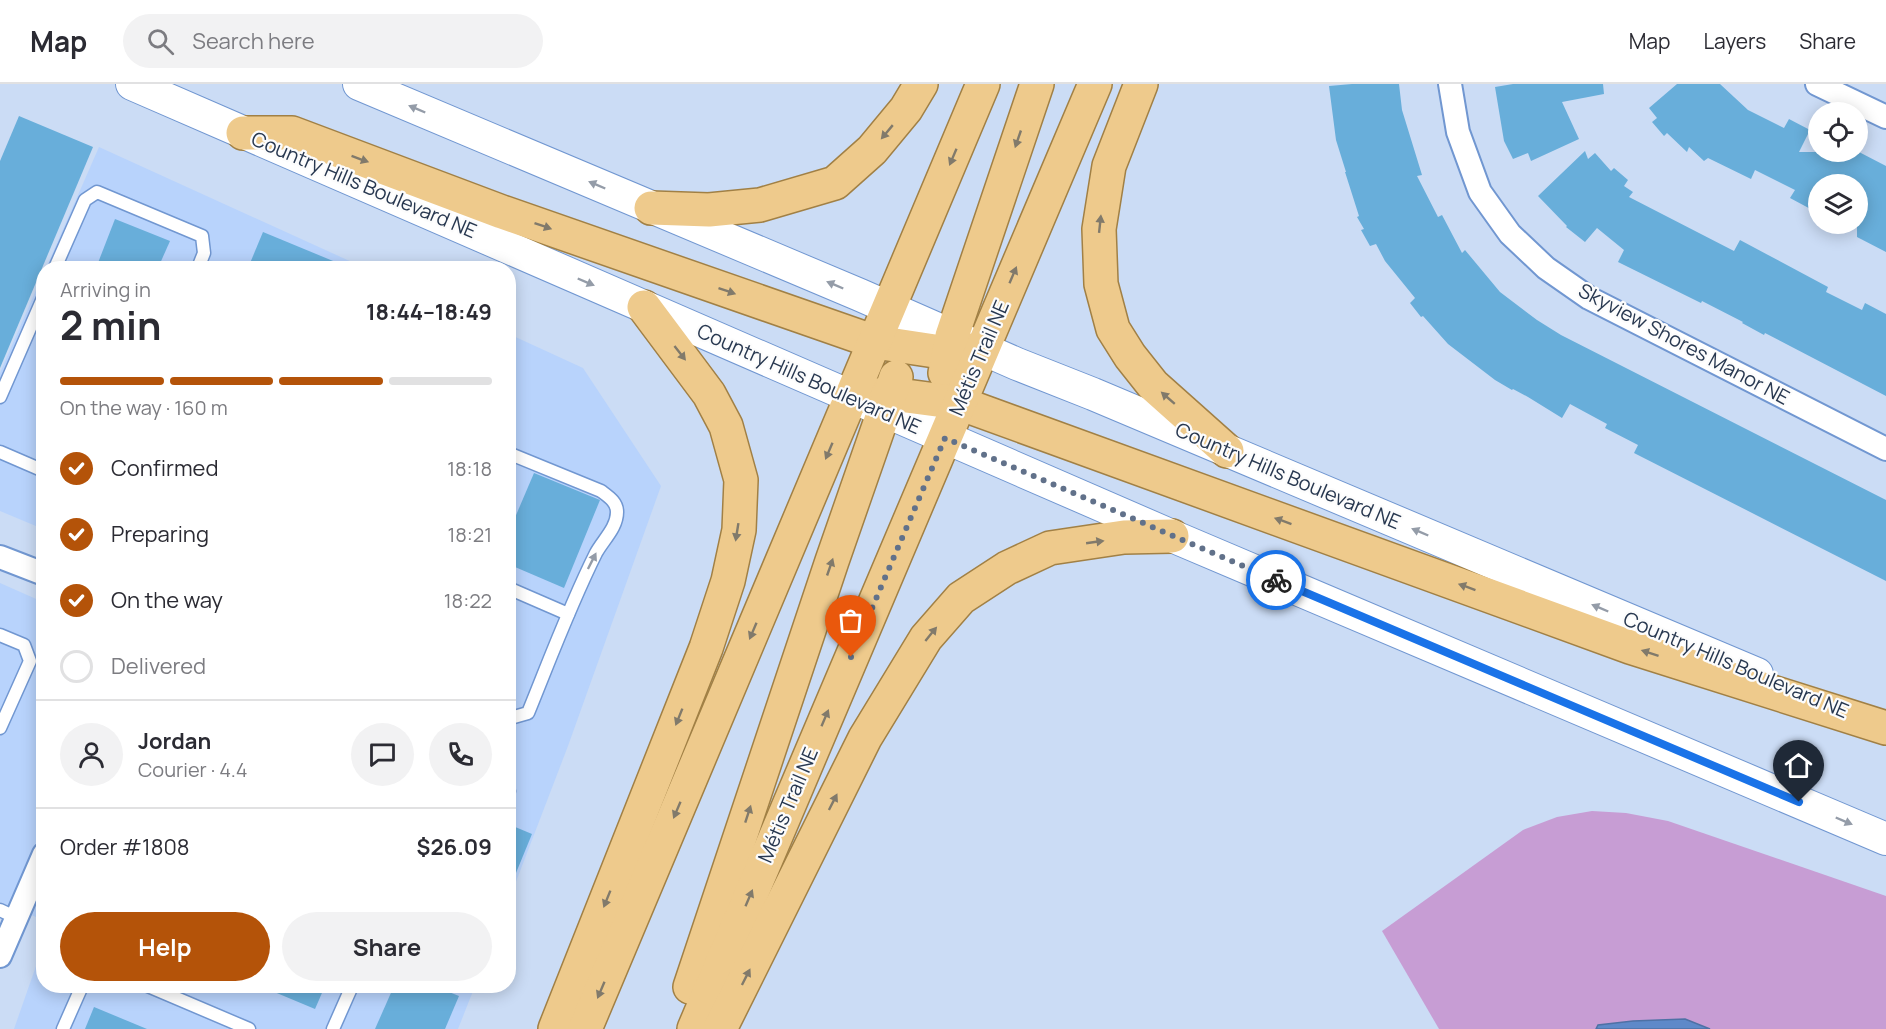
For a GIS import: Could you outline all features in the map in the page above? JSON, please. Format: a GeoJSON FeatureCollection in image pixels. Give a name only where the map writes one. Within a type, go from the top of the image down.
{"type":"FeatureCollection","features":[{"type":"Feature","properties":{"kind":"main road","name":"Country Hills Boulevard NE"},"geometry":{"type":"LineString","coordinates":[[132,84],[852,397]]}},
{"type":"Feature","properties":{"kind":"main road"},"geometry":{"type":"LineString","coordinates":[[359,84],[889,309],[950,345]]}},
{"type":"Feature","properties":{"kind":"main road"},"geometry":{"type":"LineString","coordinates":[[651,208],[709,210],[760,205],[835,183],[872,150],[906,109],[921,84]]}},
{"type":"Feature","properties":{"kind":"main road"},"geometry":{"type":"LineString","coordinates":[[676,1029],[897,373],[887,344],[889,309],[983,84]]}},
{"type":"Feature","properties":{"kind":"main road"},"geometry":{"type":"LineString","coordinates":[[945,438],[950,402],[950,345],[1037,84]]}},
{"type":"Feature","properties":{"kind":"main road","name":"Métis Trail NE"},"geometry":{"type":"LineString","coordinates":[[950,402],[982,349],[1095,84]]}},
{"type":"Feature","properties":{"kind":"main road"},"geometry":{"type":"LineString","coordinates":[[1141,84],[1109,166],[1099,229],[1101,284],[1113,329],[1130,356],[1153,385],[1227,451]]}},
{"type":"Feature","properties":{"kind":"main road"},"geometry":{"type":"LineString","coordinates":[[243,133],[292,134],[501,212],[887,344],[950,345],[982,349]]}},
{"type":"Feature","properties":{"kind":"main road"},"geometry":{"type":"LineString","coordinates":[[555,1029],[706,648],[728,581],[739,530],[741,480],[726,426],[709,394],[644,307]]}},
{"type":"Feature","properties":{"kind":"main road"},"geometry":{"type":"LineString","coordinates":[[585,1029],[852,397],[887,344]]}},
{"type":"Feature","properties":{"kind":"main road","name":"Country Hills Boulevard NE"},"geometry":{"type":"LineString","coordinates":[[982,349],[1886,728]]}},
{"type":"Feature","properties":{"kind":"main road"},"geometry":{"type":"LineString","coordinates":[[852,397],[888,403],[950,402],[1630,647],[1886,728]]}},
{"type":"Feature","properties":{"kind":"main road","name":"Country Hills Boulevard NE"},"geometry":{"type":"LineString","coordinates":[[888,403],[945,438],[1886,839]]}},
{"type":"Feature","properties":{"kind":"main road","name":"Métis Trail NE"},"geometry":{"type":"LineString","coordinates":[[694,1029],[945,438]]}},
{"type":"Feature","properties":{"kind":"main road"},"geometry":{"type":"LineString","coordinates":[[720,1029],[865,738],[926,638],[961,598],[1006,568],[1050,548],[1124,537],[1172,536]]}},
{"type":"Feature","properties":{"kind":"street","name":"Skyview Shores Manor NE"},"geometry":{"type":"LineString","coordinates":[[1450,84],[1458,132],[1480,192],[1510,234],[1546,268],[1589,298],[1886,449]]}},
{"type":"Feature","properties":{"kind":"street"},"geometry":{"type":"LineString","coordinates":[[1816,84],[1886,117]]}},
{"type":"Feature","properties":{"kind":"street"},"geometry":{"type":"LineString","coordinates":[[0,557],[36,571]]}},
{"type":"Feature","properties":{"kind":"street"},"geometry":{"type":"LineString","coordinates":[[0,956],[8,914],[36,867]]}},
{"type":"Feature","properties":{"kind":"lane"},"geometry":{"type":"LineString","coordinates":[[58,261],[85,200],[97,192],[202,236],[204,253],[201,261]]}},
{"type":"Feature","properties":{"kind":"lane"},"geometry":{"type":"LineString","coordinates":[[0,397],[36,314]]}},
{"type":"Feature","properties":{"kind":"lane"},"geometry":{"type":"LineString","coordinates":[[0,452],[36,468]]}},
{"type":"Feature","properties":{"kind":"lane"},"geometry":{"type":"LineString","coordinates":[[516,456],[602,491],[613,500],[617,511],[615,523],[598,549],[568,614],[528,713],[516,716]]}},
{"type":"Feature","properties":{"kind":"lane"},"geometry":{"type":"LineString","coordinates":[[516,591],[568,614]]}},
{"type":"Feature","properties":{"kind":"lane"},"geometry":{"type":"LineString","coordinates":[[0,635],[24,645],[30,661],[0,728]]}},
{"type":"Feature","properties":{"kind":"lane"},"geometry":{"type":"LineString","coordinates":[[63,1029],[79,993]]}},
{"type":"Feature","properties":{"kind":"lane"},"geometry":{"type":"LineString","coordinates":[[164,993],[249,1029]]}},
{"type":"Feature","properties":{"kind":"lane"},"geometry":{"type":"LineString","coordinates":[[333,1029],[349,993]]}},
{"type":"Feature","properties":{"kind":"shaded area"},"geometry":{"type":"Polygon","coordinates":[[[99,147],[350,261],[49,261],[99,147]]]}},
{"type":"Feature","properties":{"kind":"shaded area"},"geometry":{"type":"Polygon","coordinates":[[[36,290],[36,526],[0,511],[0,373],[36,290]]]}},
{"type":"Feature","properties":{"kind":"shaded area"},"geometry":{"type":"Polygon","coordinates":[[[516,337],[583,368],[661,486],[568,746],[516,882],[516,337]]]}},
{"type":"Feature","properties":{"kind":"shaded area"},"geometry":{"type":"Polygon","coordinates":[[[0,583],[36,599],[36,917],[0,902],[0,583]]]}},
{"type":"Feature","properties":{"kind":"shaded area"},"geometry":{"type":"Polygon","coordinates":[[[1592,811],[1626,813],[1668,821],[1886,896],[1886,1029],[1439,1029],[1382,931],[1523,830],[1557,817],[1592,811]]]}},
{"type":"Feature","properties":{"kind":"shaded area"},"geometry":{"type":"Polygon","coordinates":[[[36,966],[36,993],[472,993],[458,1029],[14,1029],[36,966]]]}},
{"type":"Feature","properties":{"kind":"shaded area"},"geometry":{"type":"Polygon","coordinates":[[[1685,1019],[1710,1029],[1596,1029],[1598,1025],[1633,1021],[1685,1019]]]}},
{"type":"Feature","properties":{"kind":"building"},"geometry":{"type":"Polygon","coordinates":[[[1399,84],[1402,110],[1422,175],[1417,176],[1438,217],[1442,215],[1462,253],[1465,250],[1500,292],[1561,335],[1886,500],[1886,581],[1634,453],[1638,445],[1605,428],[1607,424],[1570,404],[1562,418],[1495,380],[1448,344],[1410,303],[1415,298],[1385,261],[1376,244],[1370,246],[1361,230],[1364,229],[1357,217],[1359,216],[1336,140],[1329,86],[1399,84]]]}},
{"type":"Feature","properties":{"kind":"building"},"geometry":{"type":"Polygon","coordinates":[[[1513,84],[1603,84],[1604,94],[1562,102],[1579,139],[1531,161],[1528,153],[1513,159],[1504,141],[1495,87],[1513,84]]]}},
{"type":"Feature","properties":{"kind":"building"},"geometry":{"type":"Polygon","coordinates":[[[1677,84],[1720,84],[1748,110],[1784,128],[1789,119],[1808,129],[1808,134],[1799,152],[1808,152],[1808,162],[1868,162],[1868,157],[1886,166],[1886,252],[1857,237],[1857,234],[1868,234],[1868,174],[1808,174],[1808,208],[1790,198],[1795,190],[1755,170],[1751,179],[1708,158],[1704,161],[1689,147],[1687,152],[1667,133],[1664,136],[1652,122],[1657,118],[1649,108],[1677,84]]]}},
{"type":"Feature","properties":{"kind":"building"},"geometry":{"type":"Polygon","coordinates":[[[19,116],[93,147],[45,261],[36,261],[36,282],[0,368],[0,161],[19,116]]]}},
{"type":"Feature","properties":{"kind":"building"},"geometry":{"type":"Polygon","coordinates":[[[1585,151],[1588,159],[1595,153],[1611,171],[1614,168],[1628,180],[1624,186],[1633,192],[1629,197],[1734,251],[1740,240],[1828,287],[1826,292],[1862,310],[1865,303],[1886,314],[1886,396],[1702,301],[1701,303],[1618,262],[1624,250],[1597,228],[1585,242],[1566,227],[1538,196],[1585,151]]]}},
{"type":"Feature","properties":{"kind":"building"},"geometry":{"type":"Polygon","coordinates":[[[115,219],[170,241],[161,261],[99,261],[115,219]]]}},
{"type":"Feature","properties":{"kind":"building"},"geometry":{"type":"Polygon","coordinates":[[[263,232],[333,261],[251,261],[263,232]]]}},
{"type":"Feature","properties":{"kind":"building"},"geometry":{"type":"Polygon","coordinates":[[[534,473],[600,500],[564,588],[516,567],[516,515],[534,473]]]}},
{"type":"Feature","properties":{"kind":"building"},"geometry":{"type":"Polygon","coordinates":[[[516,827],[532,834],[516,873],[516,827]]]}},
{"type":"Feature","properties":{"kind":"building"},"geometry":{"type":"Polygon","coordinates":[[[277,993],[322,993],[315,1009],[277,993]]]}},
{"type":"Feature","properties":{"kind":"building"},"geometry":{"type":"Polygon","coordinates":[[[391,993],[452,993],[459,996],[445,1029],[375,1029],[391,993]]]}},
{"type":"Feature","properties":{"kind":"building"},"geometry":{"type":"Polygon","coordinates":[[[94,1007],[147,1029],[85,1029],[94,1007]]]}},
{"type":"Feature","properties":{"kind":"way so far"},"geometry":{"type":"LineString","coordinates":[[851,657],[945,438],[1276,580]]}},
{"type":"Feature","properties":{"kind":"route"},"geometry":{"type":"LineString","coordinates":[[1276,580],[1799,802]]}}]}
